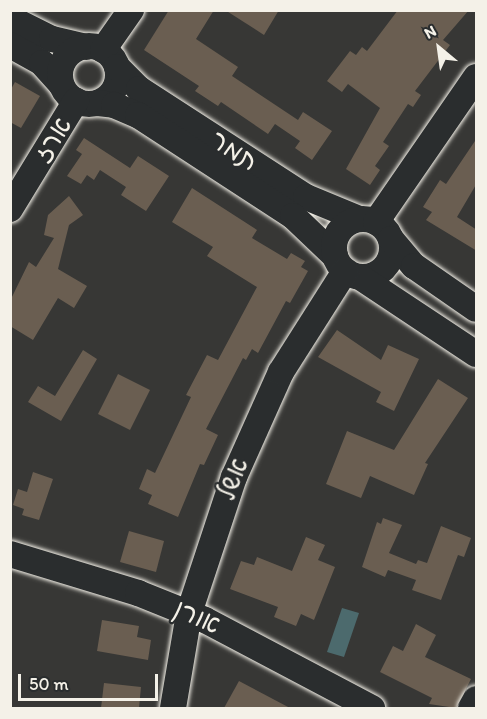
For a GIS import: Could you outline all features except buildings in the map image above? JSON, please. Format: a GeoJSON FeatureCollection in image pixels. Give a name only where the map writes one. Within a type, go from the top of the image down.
{"type":"FeatureCollection","features":[{"type":"Feature","properties":{"kind":"street"},"geometry":{"type":"LineString","coordinates":[[102,54],[131,10]]}},
{"type":"Feature","properties":{"kind":"street"},"geometry":{"type":"LineString","coordinates":[[10,18],[52,39],[102,54]]}},
{"type":"Feature","properties":{"kind":"street"},"geometry":{"type":"LineString","coordinates":[[10,45],[42,63],[78,96]]}},
{"type":"Feature","properties":{"kind":"street"},"geometry":{"type":"LineString","coordinates":[[78,96],[60,73],[66,57],[102,54]]}},
{"type":"Feature","properties":{"kind":"street"},"geometry":{"type":"LineString","coordinates":[[78,96],[115,89],[102,54]]}},
{"type":"Feature","properties":{"kind":"street","name":"תמר"},"geometry":{"type":"LineString","coordinates":[[102,54],[139,89],[306,198],[375,226],[414,266],[477,309]]}},
{"type":"Feature","properties":{"kind":"street"},"geometry":{"type":"LineString","coordinates":[[375,226],[391,256],[386,266],[371,275],[346,268],[334,240],[340,230],[375,226],[477,77]]}},
{"type":"Feature","properties":{"kind":"street","name":"תמר"},"geometry":{"type":"LineString","coordinates":[[78,96],[126,108],[148,121],[293,216],[346,268],[477,354]]}},
{"type":"Feature","properties":{"kind":"street","name":"ארז"},"geometry":{"type":"LineString","coordinates":[[10,208],[78,96]]}},
{"type":"Feature","properties":{"kind":"street","name":"אשל"},"geometry":{"type":"LineString","coordinates":[[173,708],[189,613],[218,518],[249,439],[297,343],[346,268]]}},
{"type":"Feature","properties":{"kind":"street","name":"אורן"},"geometry":{"type":"LineString","coordinates":[[10,554],[138,593],[189,613],[372,708]]}},
{"type":"Feature","properties":{"kind":"street"},"geometry":{"type":"LineString","coordinates":[[471,708],[477,699]]}},
{"type":"Feature","properties":{"kind":"water"},"geometry":{"type":"Polygon","coordinates":[[[342,608],[359,613],[344,657],[327,652],[342,608]]]}}]}
